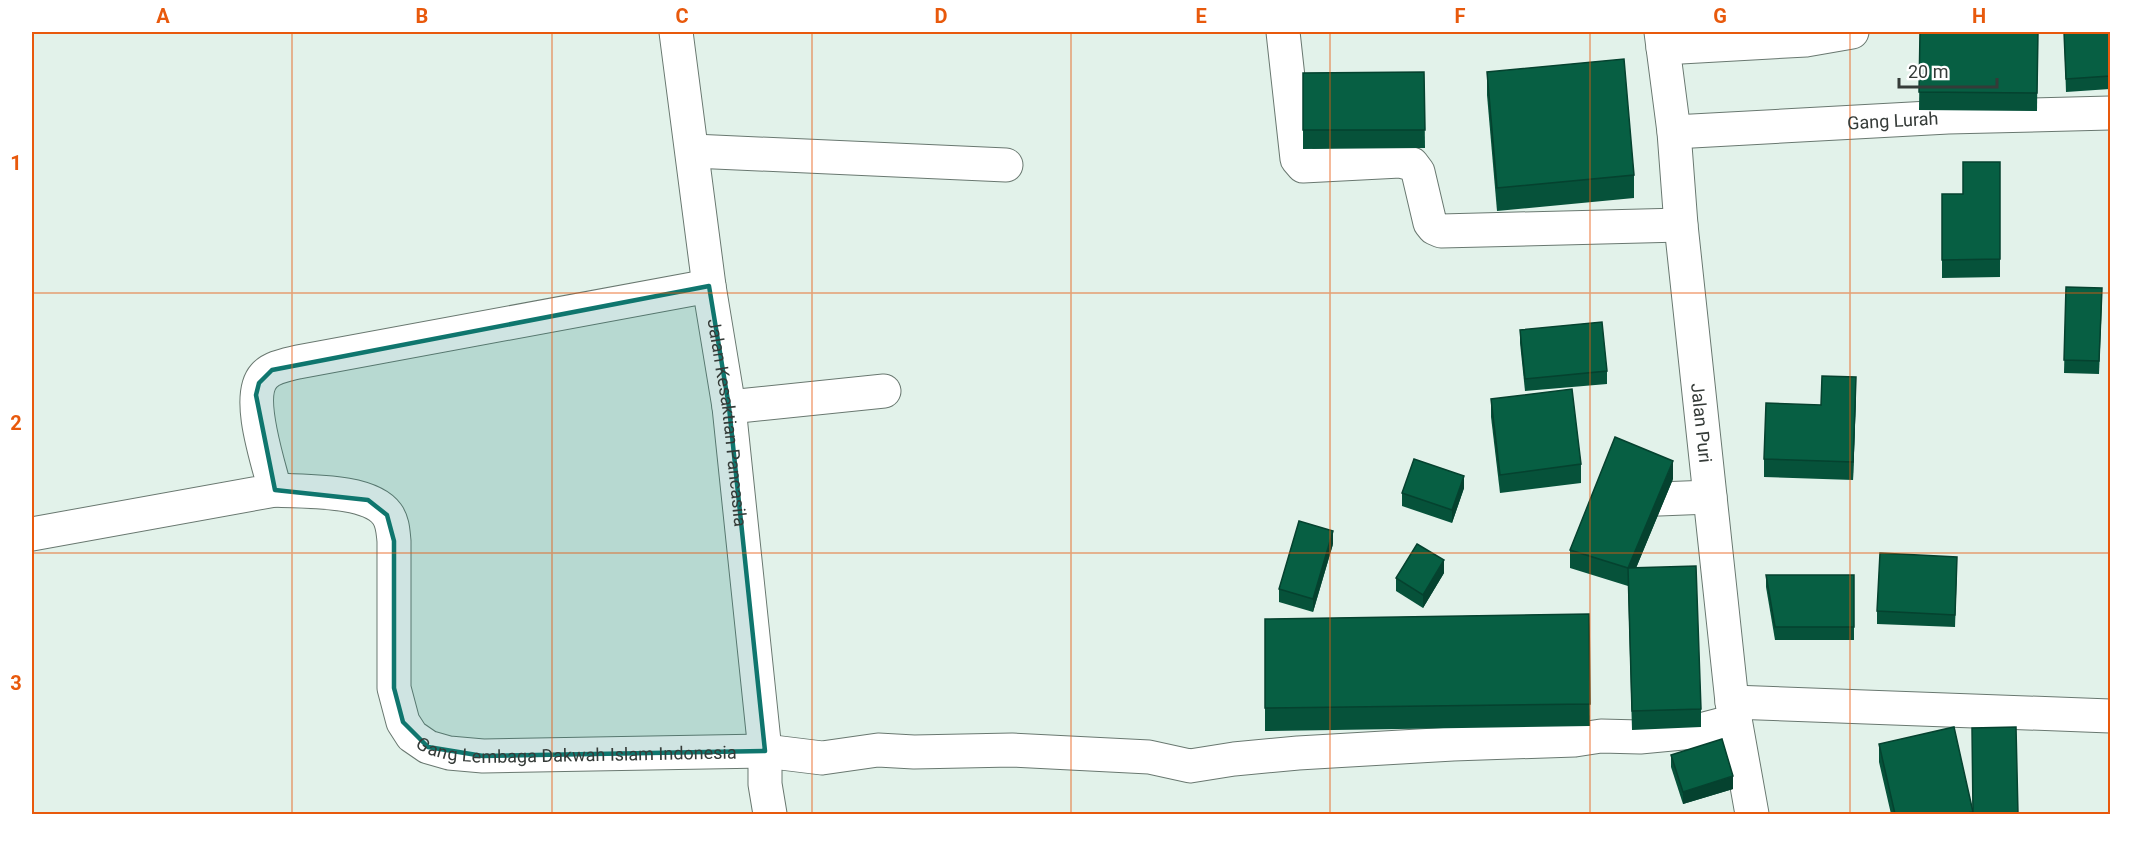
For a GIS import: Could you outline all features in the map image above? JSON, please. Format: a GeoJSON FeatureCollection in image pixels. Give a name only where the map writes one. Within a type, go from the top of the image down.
{"type":"FeatureCollection","features":[{"type":"Feature","properties":{"kind":"street","name":"Jalan Kesaktian Pancasila"},"geometry":{"type":"LineString","coordinates":[[676,32],[709,286],[729,406],[765,751],[765,784],[770,814]]}},
{"type":"Feature","properties":{"kind":"street"},"geometry":{"type":"LineString","coordinates":[[1283,32],[1297,159],[1303,166],[1400,161],[1412,164],[1418,172],[1430,223],[1441,231],[1681,225]]}},
{"type":"Feature","properties":{"kind":"street"},"geometry":{"type":"LineString","coordinates":[[1662,40],[1806,40],[1852,32]]}},
{"type":"Feature","properties":{"kind":"street","name":"Jalan Puri"},"geometry":{"type":"LineString","coordinates":[[1662,40],[1674,132],[1681,225],[1733,712],[1752,814]]}},
{"type":"Feature","properties":{"kind":"street","name":"Gang Lurah"},"geometry":{"type":"LineString","coordinates":[[1674,132],[1948,117],[2110,113]]}},
{"type":"Feature","properties":{"kind":"street"},"geometry":{"type":"LineString","coordinates":[[693,151],[1006,165]]}},
{"type":"Feature","properties":{"kind":"street"},"geometry":{"type":"LineString","coordinates":[[275,490],[262,441],[256,395],[259,383],[272,370],[298,362],[709,286]]}},
{"type":"Feature","properties":{"kind":"street"},"geometry":{"type":"LineString","coordinates":[[729,406],[884,391]]}},
{"type":"Feature","properties":{"kind":"street","name":"Gang Lembaga Dakwah Islam Indonesia"},"geometry":{"type":"LineString","coordinates":[[32,534],[275,490],[342,494],[368,500],[387,514],[392,524],[394,688],[403,722],[412,736],[428,747],[449,753],[483,756],[765,751],[828,758],[878,750],[914,752],[1012,750],[1149,757],[1190,766],[1298,753],[1575,740],[1601,736],[1640,737],[1693,732],[1733,712],[2110,716]]}},
{"type":"Feature","properties":{"kind":"street"},"geometry":{"type":"LineString","coordinates":[[1659,499],[1710,497]]}},
{"type":"Feature","properties":{"kind":"highlighted area"},"geometry":{"type":"Polygon","coordinates":[[[709,286],[729,407],[765,751],[483,756],[428,747],[403,722],[394,688],[394,541],[387,515],[368,500],[275,490],[256,395],[259,383],[272,370],[709,286]]]}},
{"type":"Feature","properties":{"kind":"building"},"geometry":{"type":"Polygon","coordinates":[[[1920,32],[2038,32],[2037,93],[1919,92],[1920,32]]]}},
{"type":"Feature","properties":{"kind":"building"},"geometry":{"type":"Polygon","coordinates":[[[2064,32],[2109,32],[2110,76],[2066,79],[2064,32]]]}},
{"type":"Feature","properties":{"kind":"building"},"geometry":{"type":"Polygon","coordinates":[[[1624,59],[1634,175],[1497,188],[1487,72],[1624,59]]]}},
{"type":"Feature","properties":{"kind":"building"},"geometry":{"type":"Polygon","coordinates":[[[1424,72],[1425,130],[1303,130],[1303,73],[1424,72]]]}},
{"type":"Feature","properties":{"kind":"building"},"geometry":{"type":"Polygon","coordinates":[[[1963,162],[2000,162],[2000,259],[1942,260],[1942,194],[1963,194],[1963,162]]]}},
{"type":"Feature","properties":{"kind":"building"},"geometry":{"type":"Polygon","coordinates":[[[2066,287],[2102,288],[2099,361],[2064,360],[2066,287]]]}},
{"type":"Feature","properties":{"kind":"building"},"geometry":{"type":"Polygon","coordinates":[[[1602,322],[1607,371],[1525,379],[1520,330],[1602,322]]]}},
{"type":"Feature","properties":{"kind":"building"},"geometry":{"type":"Polygon","coordinates":[[[1822,376],[1856,377],[1853,462],[1764,459],[1766,403],[1821,405],[1822,376]]]}},
{"type":"Feature","properties":{"kind":"building"},"geometry":{"type":"Polygon","coordinates":[[[1572,389],[1581,464],[1500,475],[1491,399],[1572,389]]]}},
{"type":"Feature","properties":{"kind":"building"},"geometry":{"type":"Polygon","coordinates":[[[1615,437],[1673,461],[1628,568],[1570,550],[1615,437]]]}},
{"type":"Feature","properties":{"kind":"building"},"geometry":{"type":"Polygon","coordinates":[[[1414,459],[1464,476],[1452,510],[1402,493],[1414,459]]]}},
{"type":"Feature","properties":{"kind":"building"},"geometry":{"type":"Polygon","coordinates":[[[1299,521],[1333,531],[1313,599],[1279,589],[1299,521]]]}},
{"type":"Feature","properties":{"kind":"building"},"geometry":{"type":"Polygon","coordinates":[[[1417,544],[1444,560],[1423,595],[1396,578],[1417,544]]]}},
{"type":"Feature","properties":{"kind":"building"},"geometry":{"type":"Polygon","coordinates":[[[1880,553],[1957,557],[1955,615],[1877,611],[1880,553]]]}},
{"type":"Feature","properties":{"kind":"building"},"geometry":{"type":"Polygon","coordinates":[[[1696,566],[1701,709],[1632,711],[1628,568],[1696,566]]]}},
{"type":"Feature","properties":{"kind":"building"},"geometry":{"type":"Polygon","coordinates":[[[1766,575],[1854,575],[1854,627],[1775,627],[1766,575]]]}},
{"type":"Feature","properties":{"kind":"building"},"geometry":{"type":"Polygon","coordinates":[[[1589,614],[1590,704],[1265,708],[1265,619],[1589,614]]]}},
{"type":"Feature","properties":{"kind":"building"},"geometry":{"type":"Polygon","coordinates":[[[1954,727],[1973,812],[1895,814],[1879,744],[1954,727]]]}},
{"type":"Feature","properties":{"kind":"building"},"geometry":{"type":"Polygon","coordinates":[[[2016,727],[2018,814],[1973,814],[1972,728],[2016,727]]]}},
{"type":"Feature","properties":{"kind":"building"},"geometry":{"type":"Polygon","coordinates":[[[1722,739],[1733,776],[1683,792],[1671,755],[1722,739]]]}}]}
